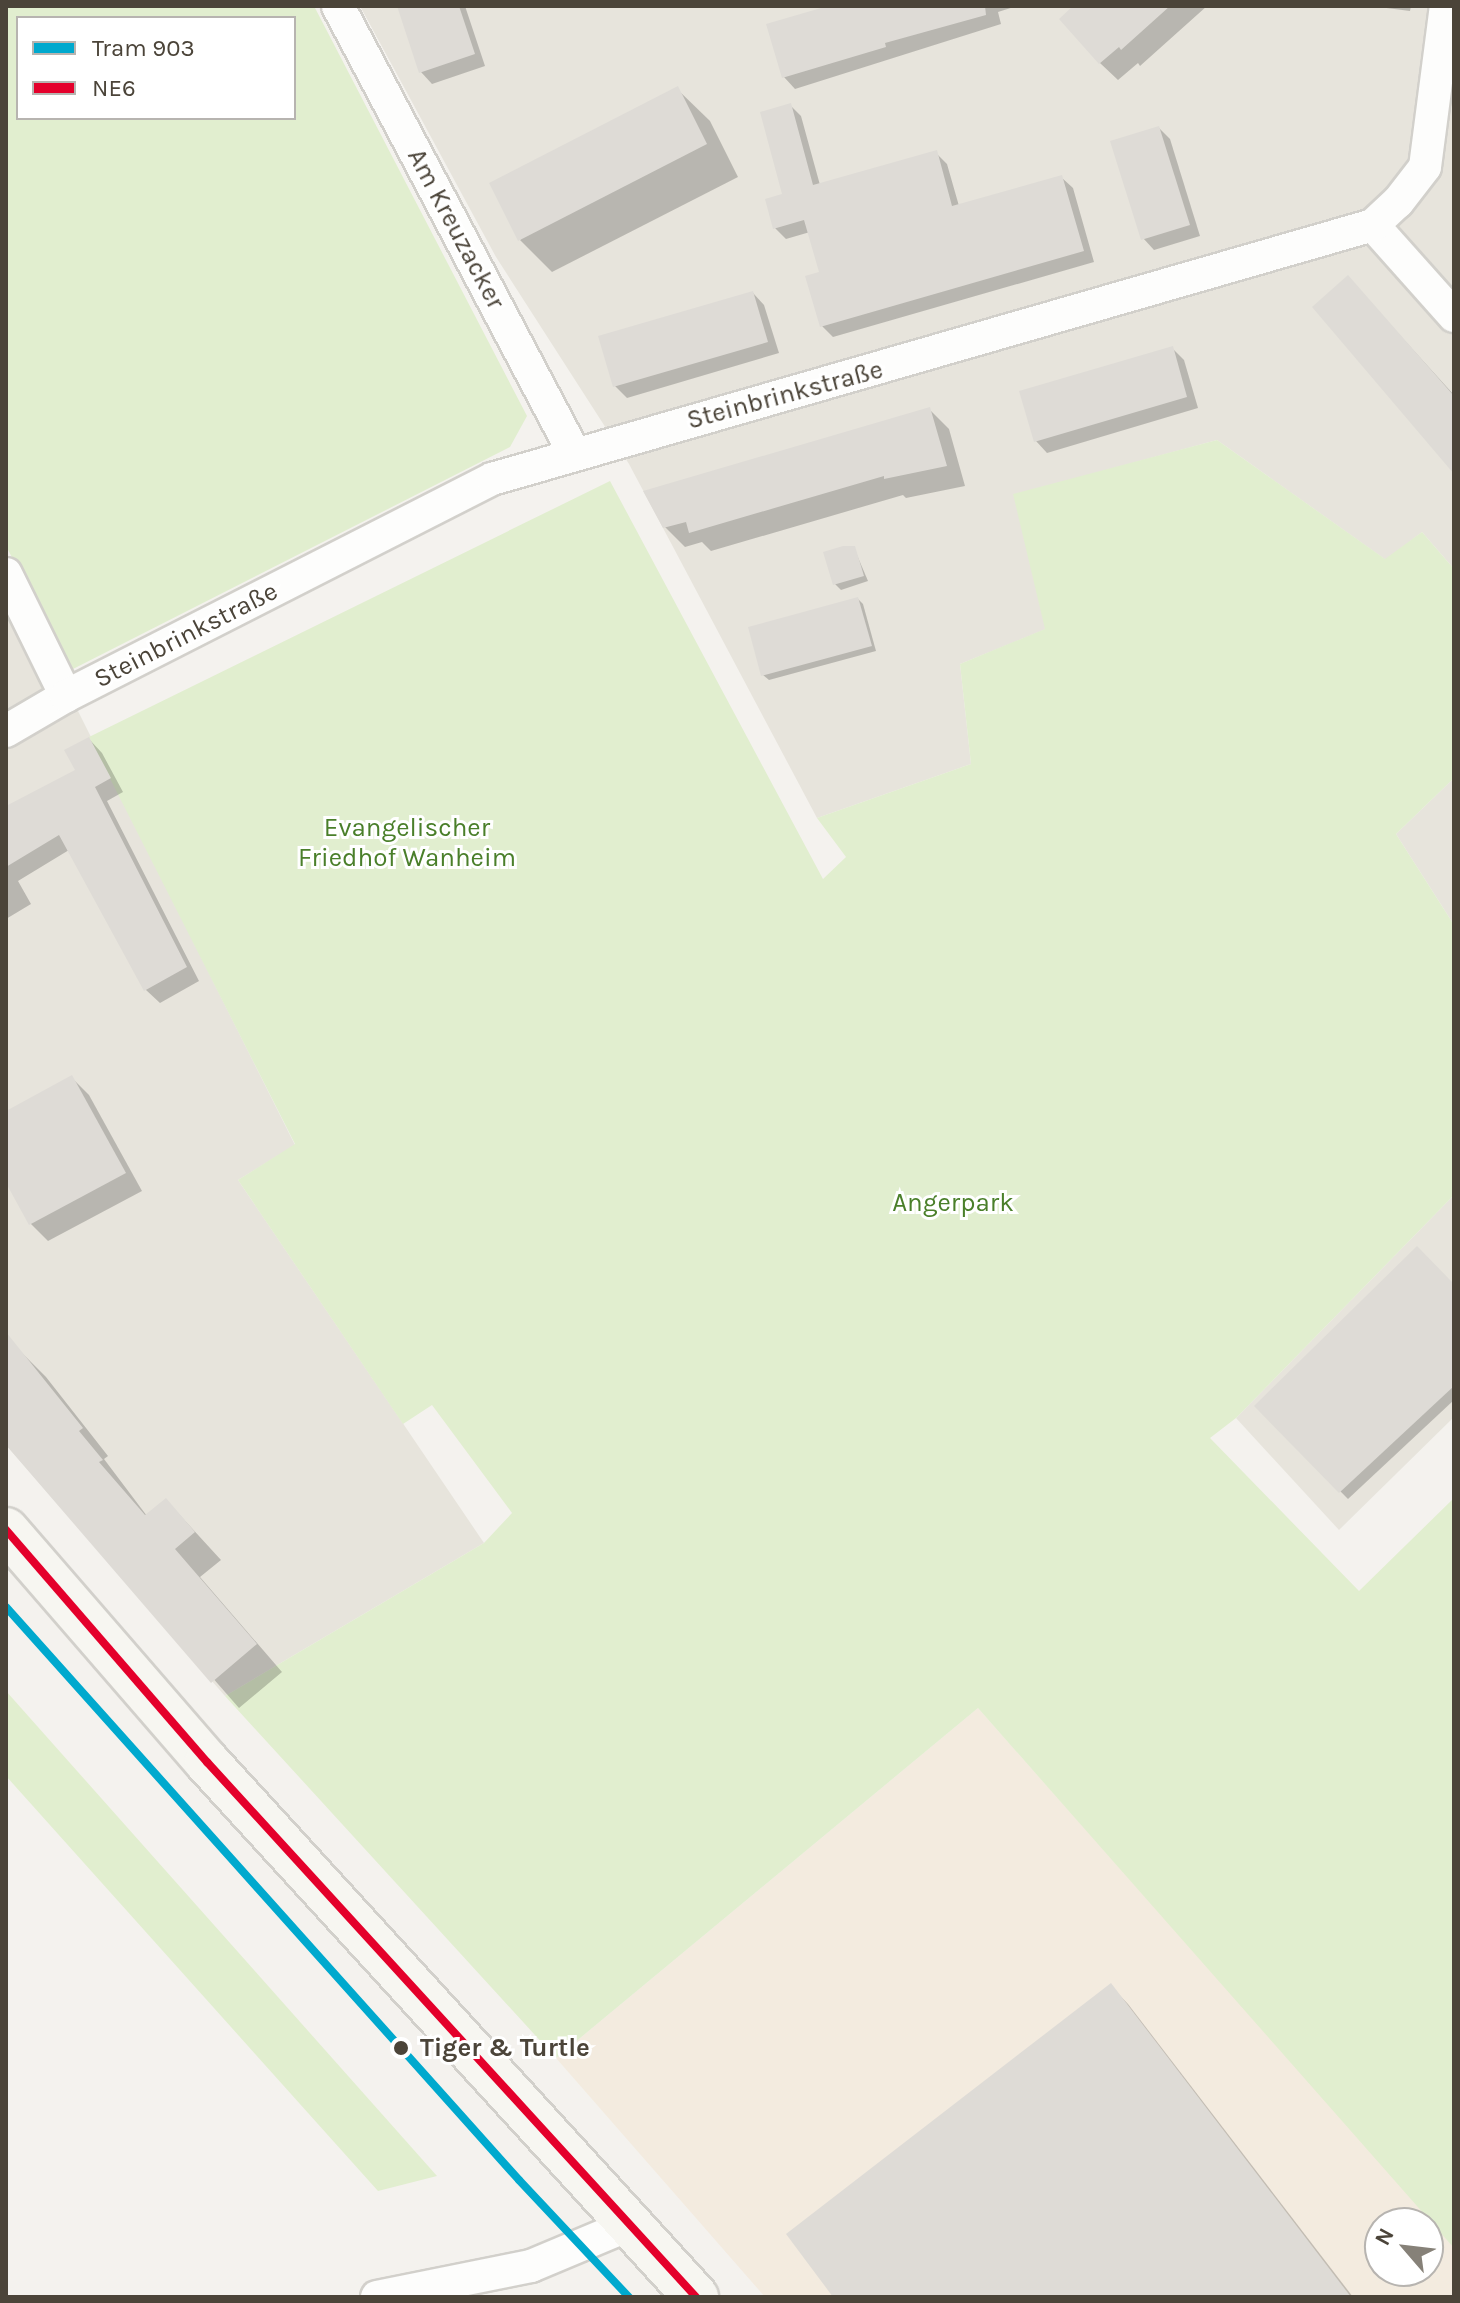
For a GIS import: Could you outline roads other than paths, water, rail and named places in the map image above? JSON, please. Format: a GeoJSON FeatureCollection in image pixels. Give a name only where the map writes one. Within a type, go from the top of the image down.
{"type":"FeatureCollection","features":[{"type":"Feature","properties":{"kind":"street","name":"Am Kreuzacker"},"geometry":{"type":"LineString","coordinates":[[338,6],[574,453]]}},
{"type":"Feature","properties":{"kind":"street","name":"Steinbrinkstraße"},"geometry":{"type":"LineString","coordinates":[[6,731],[66,696],[492,479],[1373,225],[1398,202],[1425,167],[1446,6]]}},
{"type":"Feature","properties":{"kind":"street"},"geometry":{"type":"LineString","coordinates":[[1373,225],[1454,316]]}},
{"type":"Feature","properties":{"kind":"street"},"geometry":{"type":"LineString","coordinates":[[6,574],[66,696]]}},
{"type":"Feature","properties":{"kind":"street"},"geometry":{"type":"LineString","coordinates":[[6,1530],[207,1762],[696,2297]]}},
{"type":"Feature","properties":{"kind":"street"},"geometry":{"type":"LineString","coordinates":[[377,2297],[531,2266],[631,2224]]}},
{"type":"Feature","properties":{"kind":"tram line","name":"903"},"geometry":{"type":"LineString","coordinates":[[6,1607],[519,2180],[629,2297]]}},
{"type":"Feature","properties":{"kind":"place","name":"Tiger & Turtle"},"geometry":{"type":"Point","coordinates":[401,2048]}},
{"type":"Feature","properties":{"kind":"park label","name":"Evangelischer Friedhof Wanheim"},"geometry":{"type":"Point","coordinates":[407,843]}},
{"type":"Feature","properties":{"kind":"park label","name":"Angerpark"},"geometry":{"type":"Point","coordinates":[953,1203]}}]}
